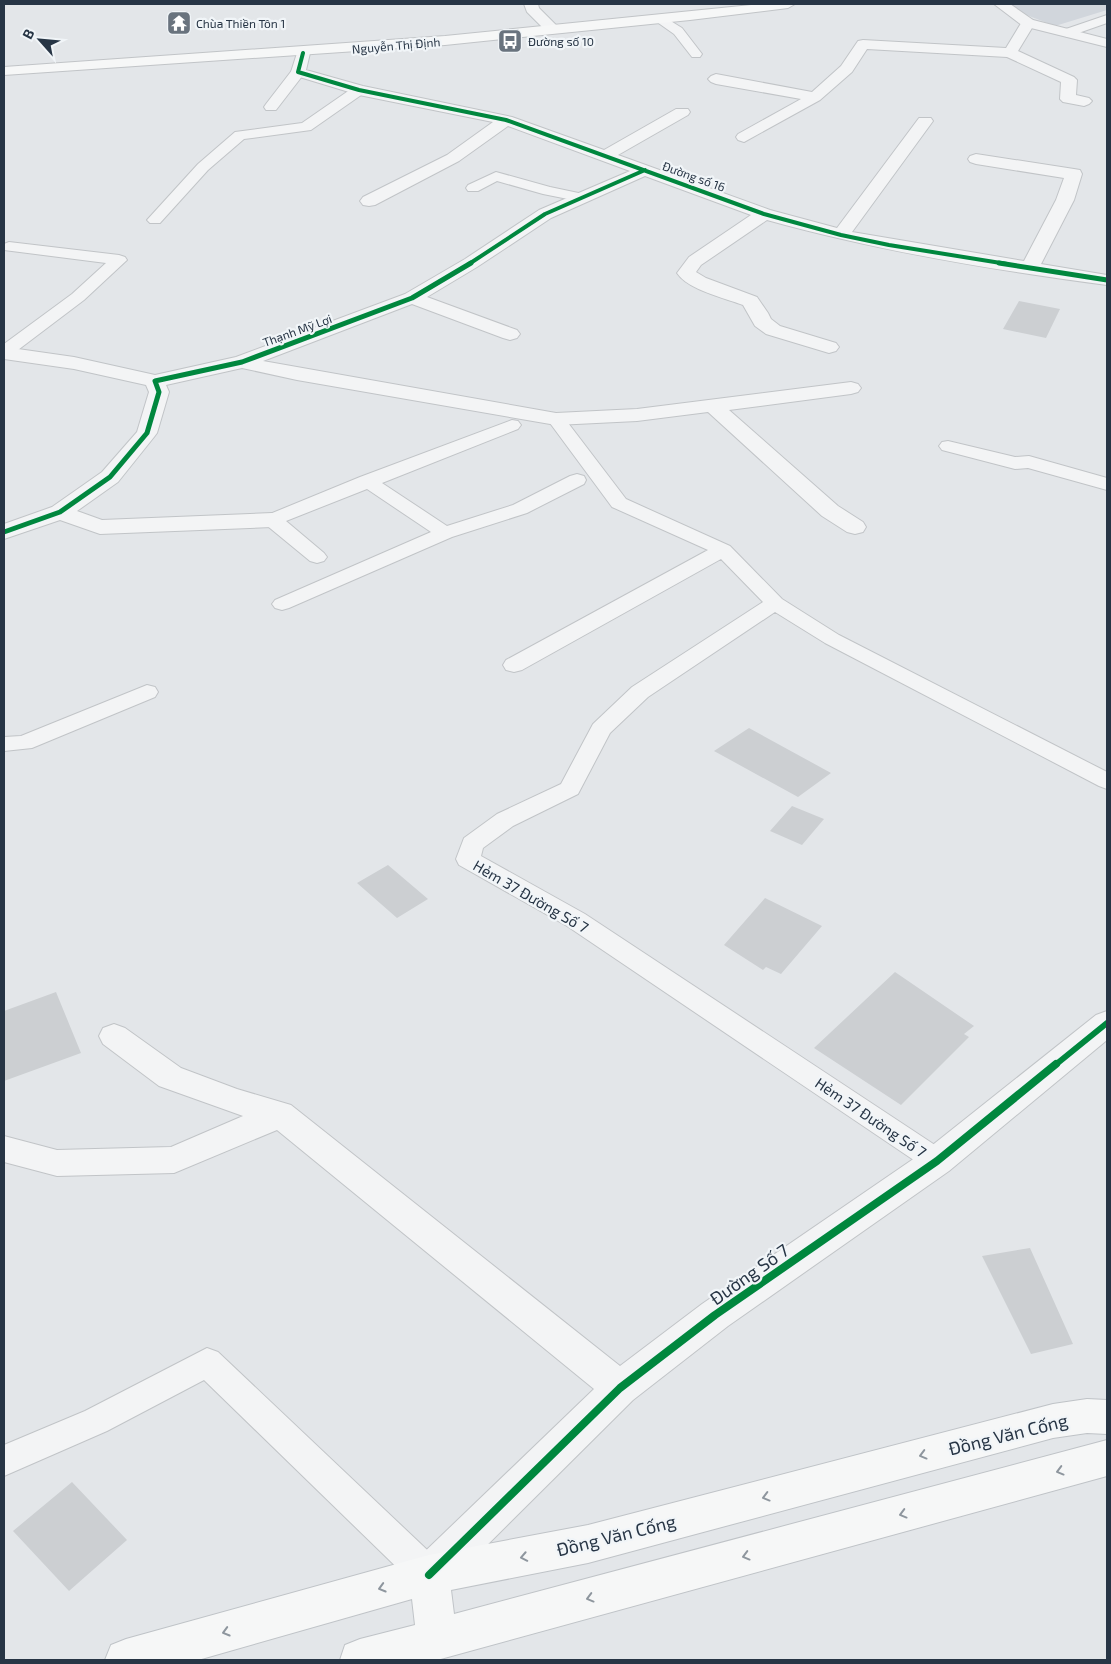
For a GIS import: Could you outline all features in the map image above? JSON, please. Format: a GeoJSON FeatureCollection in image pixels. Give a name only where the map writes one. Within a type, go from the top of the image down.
{"type":"FeatureCollection","features":[{"type":"Feature","properties":{"kind":"main road","name":"Nguyễn Thị Định"},"geometry":{"type":"LineString","coordinates":[[4,71],[303,53],[553,30],[788,4]]}},
{"type":"Feature","properties":{"kind":"main road","name":"Đồng Văn Cống"},"geometry":{"type":"LineString","coordinates":[[126,1660],[429,1575],[588,1544],[1053,1421],[1088,1416],[1107,1417]]}},
{"type":"Feature","properties":{"kind":"main road"},"geometry":{"type":"LineString","coordinates":[[360,1660],[1107,1458]]}},
{"type":"Feature","properties":{"kind":"main road"},"geometry":{"type":"LineString","coordinates":[[429,1575],[437,1640]]}},
{"type":"Feature","properties":{"kind":"street"},"geometry":{"type":"LineString","coordinates":[[531,4],[532,9],[553,30]]}},
{"type":"Feature","properties":{"kind":"street"},"geometry":{"type":"LineString","coordinates":[[1001,4],[1028,23],[1107,43]]}},
{"type":"Feature","properties":{"kind":"street"},"geometry":{"type":"LineString","coordinates":[[1010,53],[1028,23]]}},
{"type":"Feature","properties":{"kind":"street"},"geometry":{"type":"LineString","coordinates":[[744,137],[814,97],[847,69],[863,44],[1010,53],[1070,80],[1068,98],[1084,101]]}},
{"type":"Feature","properties":{"kind":"street"},"geometry":{"type":"LineString","coordinates":[[298,72],[303,53]]}},
{"type":"Feature","properties":{"kind":"street","name":"Đường số 16"},"geometry":{"type":"LineString","coordinates":[[298,72],[359,90],[506,120],[764,214],[841,235],[1107,280]]}},
{"type":"Feature","properties":{"kind":"street"},"geometry":{"type":"LineString","coordinates":[[716,79],[814,97]]}},
{"type":"Feature","properties":{"kind":"street"},"geometry":{"type":"LineString","coordinates":[[605,156],[682,112]]}},
{"type":"Feature","properties":{"kind":"street"},"geometry":{"type":"LineString","coordinates":[[369,201],[453,158],[506,120]]}},
{"type":"Feature","properties":{"kind":"street"},"geometry":{"type":"LineString","coordinates":[[841,235],[925,121]]}},
{"type":"Feature","properties":{"kind":"street"},"geometry":{"type":"LineString","coordinates":[[976,159],[1074,174],[1065,200],[1030,268]]}},
{"type":"Feature","properties":{"kind":"street","name":"Thạnh Mỹ Lợi"},"geometry":{"type":"LineString","coordinates":[[155,381],[242,362],[412,298],[471,263],[545,214],[645,170]]}},
{"type":"Feature","properties":{"kind":"street"},"geometry":{"type":"LineString","coordinates":[[764,214],[695,261],[686,273],[699,282],[750,301],[762,322],[773,330],[829,346]]}},
{"type":"Feature","properties":{"kind":"street"},"geometry":{"type":"LineString","coordinates":[[412,298],[510,334]]}},
{"type":"Feature","properties":{"kind":"street"},"geometry":{"type":"LineString","coordinates":[[4,352],[74,363],[155,381],[159,392],[147,433],[110,477],[60,512],[4,532]]}},
{"type":"Feature","properties":{"kind":"street"},"geometry":{"type":"LineString","coordinates":[[242,362],[297,374],[556,419],[637,415],[851,388]]}},
{"type":"Feature","properties":{"kind":"street"},"geometry":{"type":"LineString","coordinates":[[712,406],[830,511],[855,527]]}},
{"type":"Feature","properties":{"kind":"street"},"geometry":{"type":"LineString","coordinates":[[60,512],[100,527],[272,520]]}},
{"type":"Feature","properties":{"kind":"street","name":"Đường Số 7"},"geometry":{"type":"LineString","coordinates":[[429,1575],[620,1388],[715,1316],[936,1161],[1107,1023]]}},
{"type":"Feature","properties":{"kind":"street"},"geometry":{"type":"LineString","coordinates":[[114,1036],[170,1077],[232,1100],[280,1114],[620,1388]]}},
{"type":"Feature","properties":{"kind":"street"},"geometry":{"type":"LineString","coordinates":[[4,1149],[57,1163],[174,1160],[280,1114]]}},
{"type":"Feature","properties":{"kind":"lane"},"geometry":{"type":"LineString","coordinates":[[661,19],[678,31],[696,54]]}},
{"type":"Feature","properties":{"kind":"lane"},"geometry":{"type":"LineString","coordinates":[[1067,33],[1107,20]]}},
{"type":"Feature","properties":{"kind":"lane"},"geometry":{"type":"LineString","coordinates":[[271,107],[298,72]]}},
{"type":"Feature","properties":{"kind":"lane"},"geometry":{"type":"LineString","coordinates":[[155,220],[203,168],[240,135],[306,127],[359,90]]}},
{"type":"Feature","properties":{"kind":"lane"},"geometry":{"type":"LineString","coordinates":[[473,188],[496,176],[548,191],[583,198]]}},
{"type":"Feature","properties":{"kind":"lane"},"geometry":{"type":"LineString","coordinates":[[4,352],[78,297],[119,260],[9,247]]}},
{"type":"Feature","properties":{"kind":"lane"},"geometry":{"type":"LineString","coordinates":[[556,419],[619,503],[723,550],[775,603],[832,639],[1107,782]]}},
{"type":"Feature","properties":{"kind":"lane"},"geometry":{"type":"LineString","coordinates":[[317,556],[272,520],[512,425]]}},
{"type":"Feature","properties":{"kind":"lane"},"geometry":{"type":"LineString","coordinates":[[948,446],[1015,463],[1029,462],[1107,484]]}},
{"type":"Feature","properties":{"kind":"lane"},"geometry":{"type":"LineString","coordinates":[[282,604],[445,533],[520,509],[577,480]]}},
{"type":"Feature","properties":{"kind":"lane"},"geometry":{"type":"LineString","coordinates":[[367,481],[445,533]]}},
{"type":"Feature","properties":{"kind":"lane"},"geometry":{"type":"LineString","coordinates":[[514,665],[723,550]]}},
{"type":"Feature","properties":{"kind":"lane","name":"Hẻm 37 Đường Số 7"},"geometry":{"type":"LineString","coordinates":[[775,603],[640,692],[602,728],[570,789],[505,820],[472,844],[468,859],[576,920],[936,1161]]}},
{"type":"Feature","properties":{"kind":"lane"},"geometry":{"type":"LineString","coordinates":[[4,744],[24,743],[147,692]]}},
{"type":"Feature","properties":{"kind":"lane"},"geometry":{"type":"LineString","coordinates":[[4,1461],[96,1421],[207,1362],[429,1575]]}},
{"type":"Feature","properties":{"kind":"shaded area"},"geometry":{"type":"Polygon","coordinates":[[[1009,4],[1107,4],[1107,10],[1055,26],[1024,14],[1009,4]]]}},
{"type":"Feature","properties":{"kind":"building"},"geometry":{"type":"Polygon","coordinates":[[[1019,301],[1060,309],[1046,338],[1003,329],[1019,301]]]}},
{"type":"Feature","properties":{"kind":"building"},"geometry":{"type":"Polygon","coordinates":[[[749,728],[831,773],[798,797],[714,751],[749,728]]]}},
{"type":"Feature","properties":{"kind":"building"},"geometry":{"type":"Polygon","coordinates":[[[792,806],[824,819],[802,845],[770,831],[792,806]]]}},
{"type":"Feature","properties":{"kind":"building"},"geometry":{"type":"Polygon","coordinates":[[[388,865],[428,899],[397,918],[357,883],[388,865]]]}},
{"type":"Feature","properties":{"kind":"building"},"geometry":{"type":"Polygon","coordinates":[[[765,898],[822,926],[781,974],[766,967],[763,970],[724,945],[765,898]]]}},
{"type":"Feature","properties":{"kind":"building"},"geometry":{"type":"Polygon","coordinates":[[[895,972],[974,1026],[964,1034],[969,1037],[901,1105],[814,1048],[895,972]]]}},
{"type":"Feature","properties":{"kind":"building"},"geometry":{"type":"Polygon","coordinates":[[[56,992],[81,1053],[4,1081],[4,1011],[56,992]]]}},
{"type":"Feature","properties":{"kind":"building"},"geometry":{"type":"Polygon","coordinates":[[[1030,1248],[1073,1344],[1031,1354],[982,1256],[1030,1248]]]}},
{"type":"Feature","properties":{"kind":"building"},"geometry":{"type":"Polygon","coordinates":[[[72,1482],[127,1540],[69,1591],[13,1531],[72,1482]]]}},
{"type":"Feature","properties":{"kind":"cycle path"},"geometry":{"type":"LineString","coordinates":[[303,53],[298,72],[359,90],[506,120],[764,214],[841,235],[889,245],[1107,280]]}},
{"type":"Feature","properties":{"kind":"cycle path"},"geometry":{"type":"LineString","coordinates":[[4,532],[60,512],[110,477],[147,433],[159,392],[155,381],[242,362],[412,298],[471,263],[545,214],[645,170]]}},
{"type":"Feature","properties":{"kind":"cycle path"},"geometry":{"type":"LineString","coordinates":[[429,1575],[620,1388],[715,1315],[937,1161],[1107,1023]]}},
{"type":"Feature","properties":{"kind":"place","name":"Chùa Thiền Tôn 1"},"geometry":{"type":"Point","coordinates":[179,23]}},
{"type":"Feature","properties":{"kind":"place","name":"Đường số 10"},"geometry":{"type":"Point","coordinates":[510,41]}}]}
